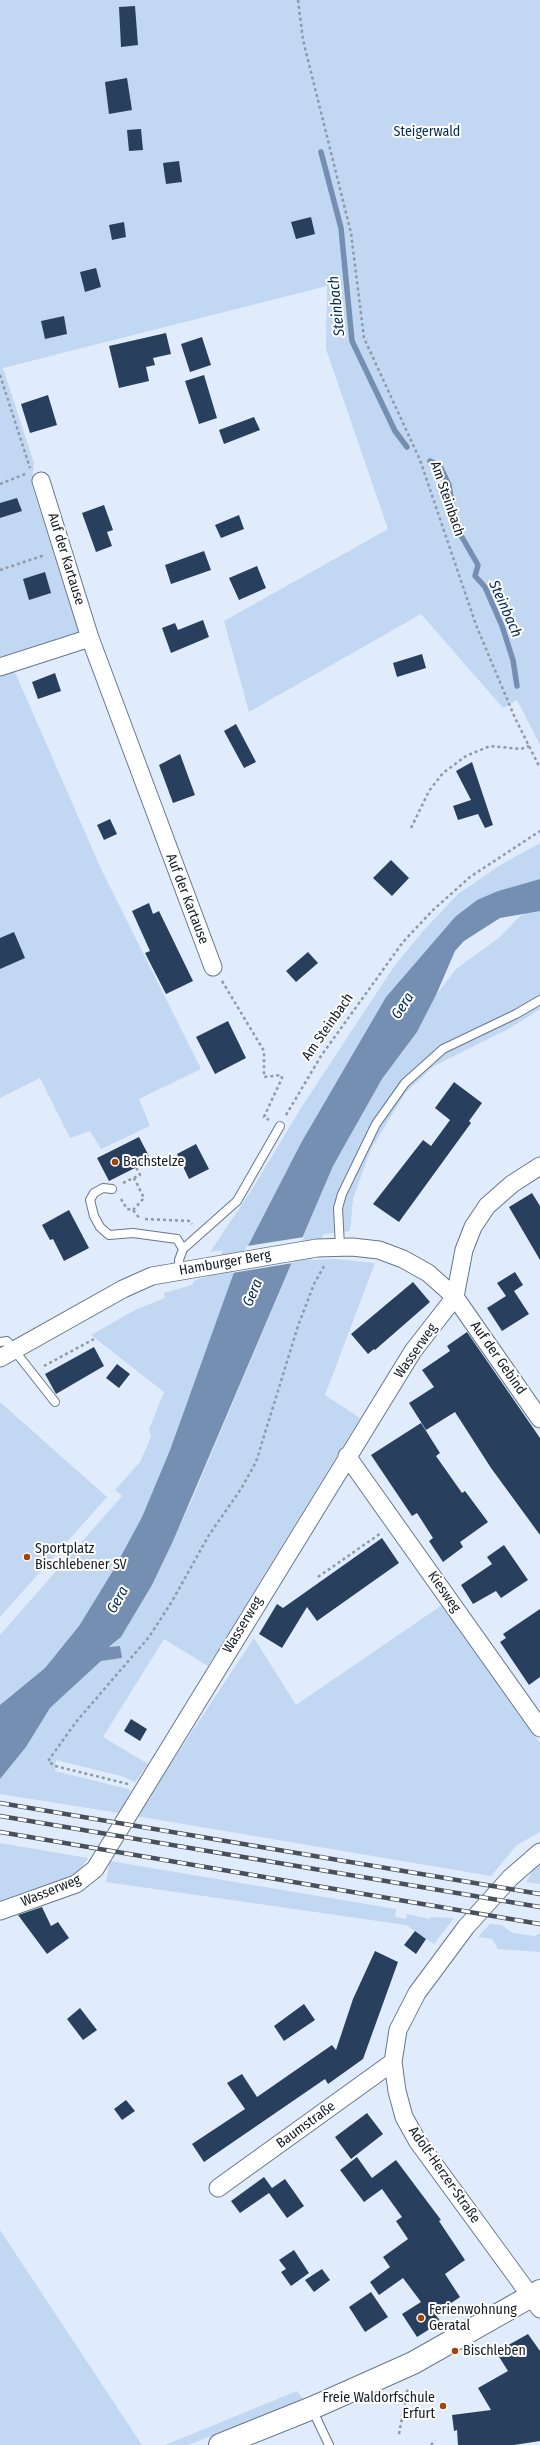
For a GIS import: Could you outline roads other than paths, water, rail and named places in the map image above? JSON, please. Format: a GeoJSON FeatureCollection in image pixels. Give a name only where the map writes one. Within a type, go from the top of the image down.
{"type":"FeatureCollection","features":[{"type":"Feature","properties":{"kind":"street","name":"Auf der Kartause"},"geometry":{"type":"LineString","coordinates":[[36,477],[63,548],[90,638],[213,967]]}},
{"type":"Feature","properties":{"kind":"street"},"geometry":{"type":"LineString","coordinates":[[0,667],[90,638]]}},
{"type":"Feature","properties":{"kind":"street"},"geometry":{"type":"LineString","coordinates":[[455,1298],[464,1250],[473,1227],[487,1206],[512,1184],[540,1166]]}},
{"type":"Feature","properties":{"kind":"street","name":"Hamburger Berg"},"geometry":{"type":"LineString","coordinates":[[4,1350],[123,1289],[152,1276],[215,1264],[329,1247],[379,1250],[403,1259],[428,1273],[455,1298]]}},
{"type":"Feature","properties":{"kind":"street","name":"Auf der Gebind"},"geometry":{"type":"LineString","coordinates":[[455,1298],[540,1419]]}},
{"type":"Feature","properties":{"kind":"street","name":"Wasserweg"},"geometry":{"type":"LineString","coordinates":[[0,1911],[66,1888],[89,1875],[100,1861],[347,1456],[413,1351],[455,1298]]}},
{"type":"Feature","properties":{"kind":"street","name":"Kiesweg"},"geometry":{"type":"LineString","coordinates":[[347,1456],[540,1728]]}},
{"type":"Feature","properties":{"kind":"street","name":"Adolf-Herzer-Straße"},"geometry":{"type":"LineString","coordinates":[[537,2299],[418,2142],[404,2117],[397,2092],[393,2062],[398,2030],[417,1993],[466,1927],[510,1878],[540,1852]]}},
{"type":"Feature","properties":{"kind":"street","name":"Baumstraße"},"geometry":{"type":"LineString","coordinates":[[218,2188],[393,2062]]}},
{"type":"Feature","properties":{"kind":"street"},"geometry":{"type":"LineString","coordinates":[[220,2445],[312,2408],[413,2363],[537,2299]]}},
{"type":"Feature","properties":{"kind":"lane"},"geometry":{"type":"LineString","coordinates":[[329,1247],[342,1194],[376,1124],[405,1083],[443,1049],[516,1014],[540,1000]]}},
{"type":"Feature","properties":{"kind":"lane"},"geometry":{"type":"LineString","coordinates":[[180,1271],[179,1260],[183,1249],[237,1201],[280,1126]]}},
{"type":"Feature","properties":{"kind":"lane"},"geometry":{"type":"LineString","coordinates":[[114,1188],[103,1188],[94,1193],[90,1200],[94,1216],[100,1227],[108,1235],[133,1233],[177,1239],[183,1249]]}},
{"type":"Feature","properties":{"kind":"lane"},"geometry":{"type":"LineString","coordinates":[[4,1350],[32,1373],[55,1402]]}},
{"type":"Feature","properties":{"kind":"lane"},"geometry":{"type":"LineString","coordinates":[[312,2408],[328,2445]]}},
{"type":"Feature","properties":{"kind":"water","name":"Gera"},"geometry":{"type":"Polygon","coordinates":[[[540,879],[540,911],[500,918],[464,941],[455,951],[436,995],[417,1032],[382,1079],[333,1166],[173,1541],[152,1585],[121,1637],[109,1647],[120,1646],[122,1658],[101,1661],[50,1708],[26,1747],[0,1779],[0,1705],[45,1668],[79,1626],[114,1569],[142,1517],[170,1450],[233,1275],[301,1143],[386,997],[455,917],[477,900],[498,891],[540,879]]]}},
{"type":"Feature","properties":{"kind":"waterway","name":"Steinbach"},"geometry":{"type":"LineString","coordinates":[[321,152],[341,228],[352,341],[395,431],[407,447]]}},
{"type":"Feature","properties":{"kind":"waterway","name":"Steinbach"},"geometry":{"type":"LineString","coordinates":[[430,461],[440,466],[449,485],[455,525],[478,565],[475,576],[485,587],[502,626],[513,660],[517,686]]}},
{"type":"Feature","properties":{"kind":"railway"},"geometry":{"type":"LineString","coordinates":[[0,1803],[540,1894]]}},
{"type":"Feature","properties":{"kind":"railway"},"geometry":{"type":"LineString","coordinates":[[0,1816],[540,1907]]}},
{"type":"Feature","properties":{"kind":"railway"},"geometry":{"type":"LineString","coordinates":[[0,1832],[540,1924]]}},
{"type":"Feature","properties":{"kind":"place","name":"Bachstelze"},"geometry":{"type":"Point","coordinates":[115,1162]}},
{"type":"Feature","properties":{"kind":"place","name":"Sportplatz Bischlebener SV"},"geometry":{"type":"Point","coordinates":[27,1557]}},
{"type":"Feature","properties":{"kind":"place","name":"Ferienwohnung Geratal"},"geometry":{"type":"Point","coordinates":[421,2318]}},
{"type":"Feature","properties":{"kind":"place","name":"Bischleben"},"geometry":{"type":"Point","coordinates":[455,2351]}},
{"type":"Feature","properties":{"kind":"place","name":"Freie Waldorfschule Erfurt"},"geometry":{"type":"Point","coordinates":[443,2406]}},
{"type":"Feature","properties":{"kind":"park label","name":"Steigerwald"},"geometry":{"type":"Point","coordinates":[427,132]}}]}
